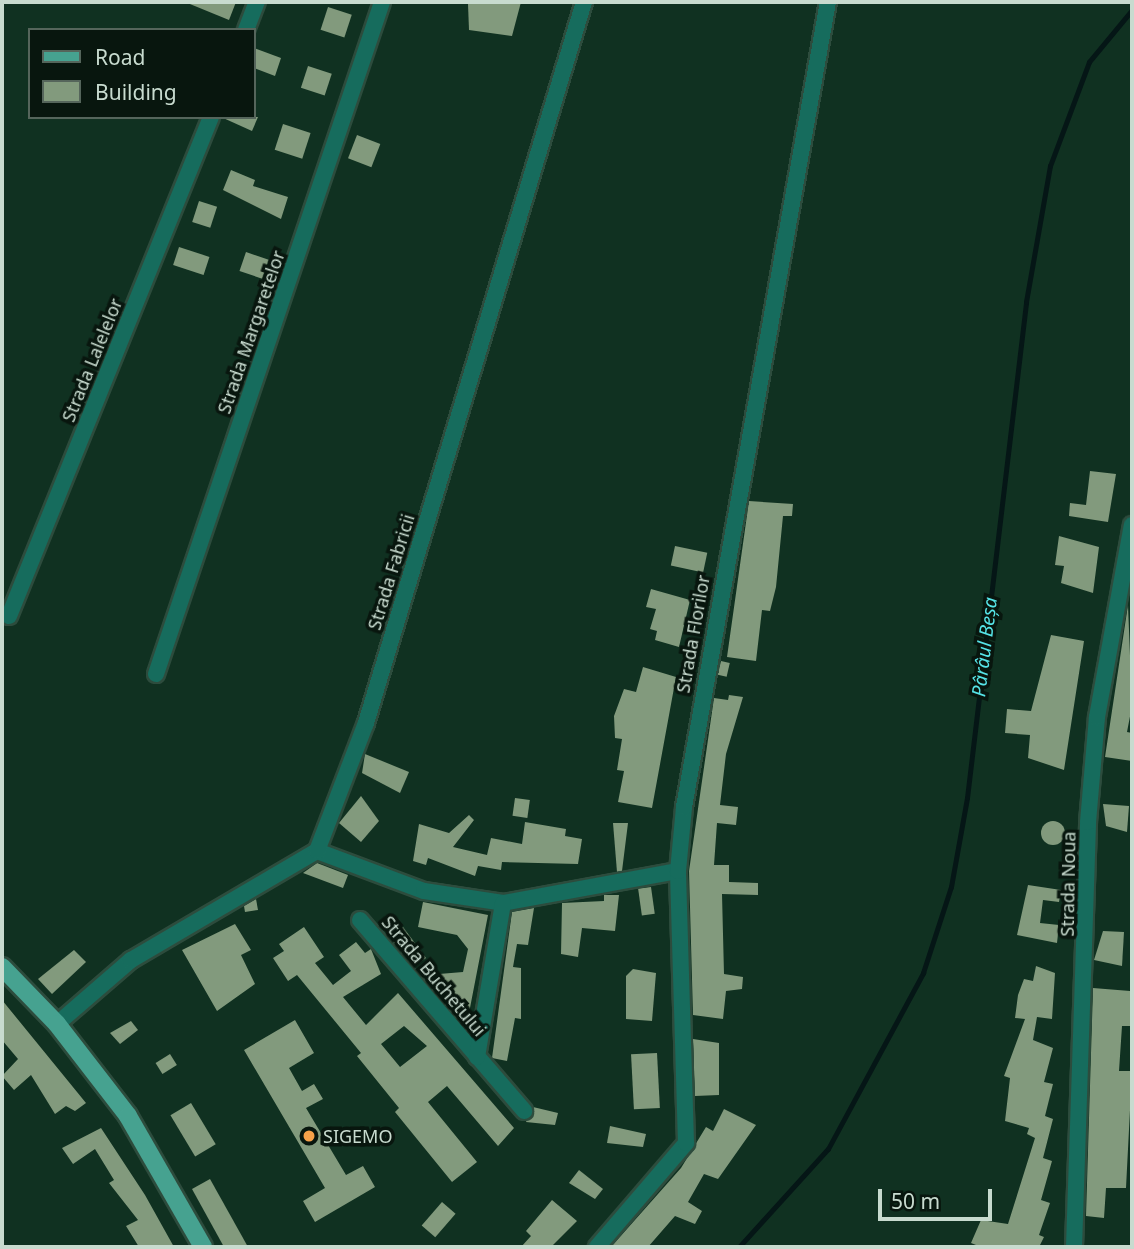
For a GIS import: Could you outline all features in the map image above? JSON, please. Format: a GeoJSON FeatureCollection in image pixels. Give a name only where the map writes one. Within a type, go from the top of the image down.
{"type":"FeatureCollection","features":[{"type":"Feature","properties":{"kind":"main road"},"geometry":{"type":"LineString","coordinates":[[2,967],[57,1024],[128,1116],[203,1247]]}},
{"type":"Feature","properties":{"kind":"street"},"geometry":{"type":"LineString","coordinates":[[247,28],[257,2]]}},
{"type":"Feature","properties":{"kind":"street","name":"Strada Margaretelor"},"geometry":{"type":"LineString","coordinates":[[156,674],[382,2]]}},
{"type":"Feature","properties":{"kind":"street","name":"Strada Fabricii"},"geometry":{"type":"LineString","coordinates":[[317,850],[366,723],[584,2]]}},
{"type":"Feature","properties":{"kind":"street","name":"Strada Florilor"},"geometry":{"type":"LineString","coordinates":[[597,1247],[686,1143],[678,872],[691,751],[828,2]]}},
{"type":"Feature","properties":{"kind":"street","name":"Strada Lalelelor"},"geometry":{"type":"LineString","coordinates":[[9,616],[210,119]]}},
{"type":"Feature","properties":{"kind":"street","name":"Strada Noua"},"geometry":{"type":"LineString","coordinates":[[1074,1247],[1090,796],[1097,717],[1132,525]]}},
{"type":"Feature","properties":{"kind":"street"},"geometry":{"type":"LineString","coordinates":[[57,1024],[131,960],[317,850],[424,891],[503,903],[678,872]]}},
{"type":"Feature","properties":{"kind":"street","name":"Strada Buchetului"},"geometry":{"type":"LineString","coordinates":[[477,1057],[503,903]]}},
{"type":"Feature","properties":{"kind":"street","name":"Strada Buchetului"},"geometry":{"type":"LineString","coordinates":[[360,920],[524,1111]]}},
{"type":"Feature","properties":{"kind":"building"},"geometry":{"type":"Polygon","coordinates":[[[185,2],[236,2],[229,20],[185,2]]]}},
{"type":"Feature","properties":{"kind":"building"},"geometry":{"type":"Polygon","coordinates":[[[521,2],[512,36],[469,30],[468,4],[521,2]]]}},
{"type":"Feature","properties":{"kind":"building"},"geometry":{"type":"Polygon","coordinates":[[[328,7],[352,15],[344,38],[321,30],[328,7]]]}},
{"type":"Feature","properties":{"kind":"building"},"geometry":{"type":"Polygon","coordinates":[[[256,49],[281,58],[275,76],[256,69],[256,49]]]}},
{"type":"Feature","properties":{"kind":"building"},"geometry":{"type":"Polygon","coordinates":[[[308,66],[332,74],[325,96],[301,88],[308,66]]]}},
{"type":"Feature","properties":{"kind":"building"},"geometry":{"type":"Polygon","coordinates":[[[258,117],[252,131],[225,119],[258,117]]]}},
{"type":"Feature","properties":{"kind":"building"},"geometry":{"type":"Polygon","coordinates":[[[283,124],[311,133],[302,159],[275,150],[283,124]]]}},
{"type":"Feature","properties":{"kind":"building"},"geometry":{"type":"Polygon","coordinates":[[[357,135],[380,144],[371,167],[348,158],[357,135]]]}},
{"type":"Feature","properties":{"kind":"building"},"geometry":{"type":"Polygon","coordinates":[[[231,170],[255,180],[253,186],[288,197],[281,219],[223,190],[231,170]]]}},
{"type":"Feature","properties":{"kind":"building"},"geometry":{"type":"Polygon","coordinates":[[[199,201],[217,207],[210,228],[192,222],[199,201]]]}},
{"type":"Feature","properties":{"kind":"building"},"geometry":{"type":"Polygon","coordinates":[[[179,247],[209,257],[204,275],[173,265],[179,247]]]}},
{"type":"Feature","properties":{"kind":"building"},"geometry":{"type":"Polygon","coordinates":[[[246,252],[269,260],[262,279],[239,271],[246,252]]]}},
{"type":"Feature","properties":{"kind":"building"},"geometry":{"type":"Polygon","coordinates":[[[1090,471],[1116,474],[1108,522],[1069,516],[1070,503],[1086,505],[1090,471]]]}},
{"type":"Feature","properties":{"kind":"building"},"geometry":{"type":"Polygon","coordinates":[[[749,501],[793,504],[792,516],[783,516],[776,587],[770,611],[762,610],[756,661],[727,657],[749,501]]]}},
{"type":"Feature","properties":{"kind":"building"},"geometry":{"type":"Polygon","coordinates":[[[1059,536],[1099,547],[1093,593],[1061,583],[1064,566],[1055,565],[1059,536]]]}},
{"type":"Feature","properties":{"kind":"building"},"geometry":{"type":"Polygon","coordinates":[[[675,546],[707,553],[703,572],[671,566],[675,546]]]}},
{"type":"Feature","properties":{"kind":"building"},"geometry":{"type":"Polygon","coordinates":[[[651,589],[690,600],[679,647],[655,640],[657,631],[650,629],[656,609],[646,607],[651,589]]]}},
{"type":"Feature","properties":{"kind":"building"},"geometry":{"type":"Polygon","coordinates":[[[1128,605],[1132,706],[1127,732],[1132,733],[1132,761],[1105,757],[1128,605]]]}},
{"type":"Feature","properties":{"kind":"building"},"geometry":{"type":"Polygon","coordinates":[[[1051,635],[1084,641],[1064,770],[1028,758],[1030,735],[1005,733],[1007,709],[1031,711],[1051,635]]]}},
{"type":"Feature","properties":{"kind":"building"},"geometry":{"type":"Polygon","coordinates":[[[721,661],[730,663],[727,677],[718,675],[721,661]]]}},
{"type":"Feature","properties":{"kind":"building"},"geometry":{"type":"Polygon","coordinates":[[[643,667],[676,677],[652,808],[618,802],[624,771],[617,770],[622,739],[615,738],[614,716],[624,689],[636,692],[643,667]]]}},
{"type":"Feature","properties":{"kind":"building"},"geometry":{"type":"Polygon","coordinates":[[[729,695],[743,697],[726,754],[720,805],[738,807],[736,825],[717,823],[714,865],[729,865],[729,882],[758,883],[758,895],[722,894],[724,974],[743,977],[742,989],[726,991],[723,1019],[693,1015],[689,871],[714,698],[728,700],[729,695]]]}},
{"type":"Feature","properties":{"kind":"building"},"geometry":{"type":"Polygon","coordinates":[[[365,754],[409,772],[400,793],[362,773],[365,754]]]}},
{"type":"Feature","properties":{"kind":"building"},"geometry":{"type":"Polygon","coordinates":[[[361,796],[379,821],[361,842],[339,823],[361,796]]]}},
{"type":"Feature","properties":{"kind":"building"},"geometry":{"type":"Polygon","coordinates":[[[515,798],[530,800],[527,818],[512,816],[515,798]]]}},
{"type":"Feature","properties":{"kind":"building"},"geometry":{"type":"Polygon","coordinates":[[[1103,804],[1129,806],[1127,832],[1106,826],[1103,804]]]}},
{"type":"Feature","properties":{"kind":"building"},"geometry":{"type":"Polygon","coordinates":[[[469,815],[474,820],[453,847],[487,855],[491,838],[522,844],[525,822],[566,829],[565,836],[582,839],[578,864],[502,862],[501,870],[478,866],[475,876],[428,858],[426,865],[413,861],[419,824],[449,833],[469,815]]]}},
{"type":"Feature","properties":{"kind":"building"},"geometry":{"type":"Polygon","coordinates":[[[1053,821],[1062,824],[1065,833],[1062,842],[1053,845],[1044,842],[1041,833],[1044,824],[1053,821]]]}},
{"type":"Feature","properties":{"kind":"building"},"geometry":{"type":"Polygon","coordinates":[[[613,823],[628,823],[622,871],[617,872],[613,823]]]}},
{"type":"Feature","properties":{"kind":"building"},"geometry":{"type":"Polygon","coordinates":[[[317,863],[348,875],[343,888],[303,873],[317,863]]]}},
{"type":"Feature","properties":{"kind":"building"},"geometry":{"type":"Polygon","coordinates":[[[1028,885],[1061,890],[1059,902],[1043,900],[1040,923],[1059,925],[1057,943],[1017,935],[1028,885]]]}},
{"type":"Feature","properties":{"kind":"building"},"geometry":{"type":"Polygon","coordinates":[[[651,887],[655,914],[642,916],[638,889],[651,887]]]}},
{"type":"Feature","properties":{"kind":"building"},"geometry":{"type":"Polygon","coordinates":[[[604,895],[619,895],[615,931],[582,928],[578,957],[561,954],[562,903],[604,901],[604,895]]]}},
{"type":"Feature","properties":{"kind":"building"},"geometry":{"type":"Polygon","coordinates":[[[256,899],[258,910],[245,912],[244,906],[256,899]]]}},
{"type":"Feature","properties":{"kind":"building"},"geometry":{"type":"Polygon","coordinates":[[[423,902],[488,915],[469,1013],[451,1010],[449,988],[437,985],[439,974],[463,972],[468,949],[457,935],[418,927],[423,902]]]}},
{"type":"Feature","properties":{"kind":"building"},"geometry":{"type":"Polygon","coordinates":[[[534,908],[528,945],[517,944],[513,967],[521,968],[521,1019],[515,1018],[507,1061],[492,1058],[512,912],[534,908]]]}},
{"type":"Feature","properties":{"kind":"building"},"geometry":{"type":"Polygon","coordinates":[[[235,924],[251,950],[241,955],[255,984],[217,1011],[182,950],[235,924]]]}},
{"type":"Feature","properties":{"kind":"building"},"geometry":{"type":"Polygon","coordinates":[[[304,927],[324,957],[315,963],[333,985],[351,971],[339,955],[356,942],[365,953],[371,949],[381,974],[343,997],[366,1025],[398,993],[514,1128],[498,1146],[447,1086],[428,1102],[477,1162],[452,1182],[395,1112],[399,1108],[357,1056],[361,1053],[297,975],[288,981],[273,958],[284,951],[279,944],[304,927]],[[404,1026],[381,1044],[400,1067],[427,1046],[404,1026]]]}},
{"type":"Feature","properties":{"kind":"building"},"geometry":{"type":"Polygon","coordinates":[[[403,927],[426,958],[414,967],[388,936],[403,927]]]}},
{"type":"Feature","properties":{"kind":"building"},"geometry":{"type":"Polygon","coordinates":[[[1103,931],[1124,932],[1122,966],[1094,960],[1103,931]]]}},
{"type":"Feature","properties":{"kind":"building"},"geometry":{"type":"Polygon","coordinates":[[[74,950],[86,962],[52,994],[38,979],[74,950]]]}},
{"type":"Feature","properties":{"kind":"building"},"geometry":{"type":"Polygon","coordinates":[[[1036,966],[1055,973],[1052,1019],[1037,1017],[1033,1040],[1053,1048],[1044,1082],[1053,1084],[1045,1116],[1053,1119],[1043,1158],[1052,1161],[1041,1200],[1050,1203],[1039,1235],[1044,1237],[1039,1247],[981,1247],[971,1243],[981,1220],[1008,1224],[1035,1138],[1027,1134],[1029,1128],[1005,1121],[1010,1078],[1004,1076],[1025,1019],[1015,1018],[1018,995],[1024,979],[1033,981],[1036,966]]]}},
{"type":"Feature","properties":{"kind":"building"},"geometry":{"type":"Polygon","coordinates":[[[633,969],[656,973],[652,1021],[626,1019],[626,976],[633,969]]]}},
{"type":"Feature","properties":{"kind":"building"},"geometry":{"type":"Polygon","coordinates":[[[1093,988],[1130,991],[1132,1009],[1132,1026],[1122,1026],[1119,1071],[1132,1071],[1126,1188],[1106,1188],[1104,1218],[1086,1216],[1093,988]]]}},
{"type":"Feature","properties":{"kind":"building"},"geometry":{"type":"Polygon","coordinates":[[[2,1000],[86,1103],[75,1111],[66,1106],[55,1114],[31,1075],[14,1090],[2,1076],[18,1059],[2,1040],[2,1000]]]}},
{"type":"Feature","properties":{"kind":"building","name":"SIGEMO"},"geometry":{"type":"Polygon","coordinates":[[[295,1020],[314,1053],[289,1068],[302,1091],[314,1084],[323,1099],[306,1108],[346,1175],[363,1166],[375,1187],[315,1222],[303,1201],[325,1188],[244,1050],[295,1020]]]}},
{"type":"Feature","properties":{"kind":"building"},"geometry":{"type":"Polygon","coordinates":[[[131,1021],[138,1030],[120,1044],[110,1033],[131,1021]]]}},
{"type":"Feature","properties":{"kind":"building"},"geometry":{"type":"Polygon","coordinates":[[[693,1039],[719,1043],[719,1095],[695,1096],[693,1039]]]}},
{"type":"Feature","properties":{"kind":"building"},"geometry":{"type":"Polygon","coordinates":[[[657,1053],[660,1108],[634,1109],[631,1054],[657,1053]]]}},
{"type":"Feature","properties":{"kind":"building"},"geometry":{"type":"Polygon","coordinates":[[[170,1054],[177,1065],[162,1074],[156,1063],[170,1054]]]}},
{"type":"Feature","properties":{"kind":"building"},"geometry":{"type":"Polygon","coordinates":[[[191,1103],[216,1144],[195,1157],[170,1115],[191,1103]]]}},
{"type":"Feature","properties":{"kind":"building"},"geometry":{"type":"Polygon","coordinates":[[[533,1107],[558,1113],[555,1125],[526,1122],[533,1107]]]}},
{"type":"Feature","properties":{"kind":"building"},"geometry":{"type":"Polygon","coordinates":[[[724,1109],[756,1125],[718,1179],[704,1174],[688,1202],[702,1211],[695,1224],[675,1216],[648,1247],[611,1247],[681,1168],[706,1127],[713,1131],[724,1109]]]}},
{"type":"Feature","properties":{"kind":"building"},"geometry":{"type":"Polygon","coordinates":[[[610,1126],[646,1134],[643,1147],[607,1143],[610,1126]]]}},
{"type":"Feature","properties":{"kind":"building"},"geometry":{"type":"Polygon","coordinates":[[[101,1128],[145,1195],[174,1247],[139,1247],[126,1226],[138,1220],[109,1183],[114,1180],[95,1149],[73,1164],[62,1148],[101,1128]]]}},
{"type":"Feature","properties":{"kind":"building"},"geometry":{"type":"Polygon","coordinates":[[[579,1170],[603,1189],[595,1199],[569,1183],[579,1170]]]}},
{"type":"Feature","properties":{"kind":"building"},"geometry":{"type":"Polygon","coordinates":[[[210,1179],[248,1247],[224,1247],[192,1189],[210,1179]]]}},
{"type":"Feature","properties":{"kind":"building"},"geometry":{"type":"Polygon","coordinates":[[[552,1200],[577,1221],[551,1247],[521,1247],[531,1236],[526,1231],[552,1200]]]}},
{"type":"Feature","properties":{"kind":"building"},"geometry":{"type":"Polygon","coordinates":[[[442,1202],[456,1214],[435,1237],[422,1225],[442,1202]]]}},
{"type":"Feature","properties":{"kind":"waterway","name":"Pârâul Beșa"},"geometry":{"type":"LineString","coordinates":[[739,1247],[828,1149],[923,973],[951,887],[967,798],[1026,302],[1050,166],[1089,62],[1132,10]]}},
{"type":"Feature","properties":{"kind":"place","name":"SIGEMO"},"geometry":{"type":"Point","coordinates":[309,1136]}}]}
